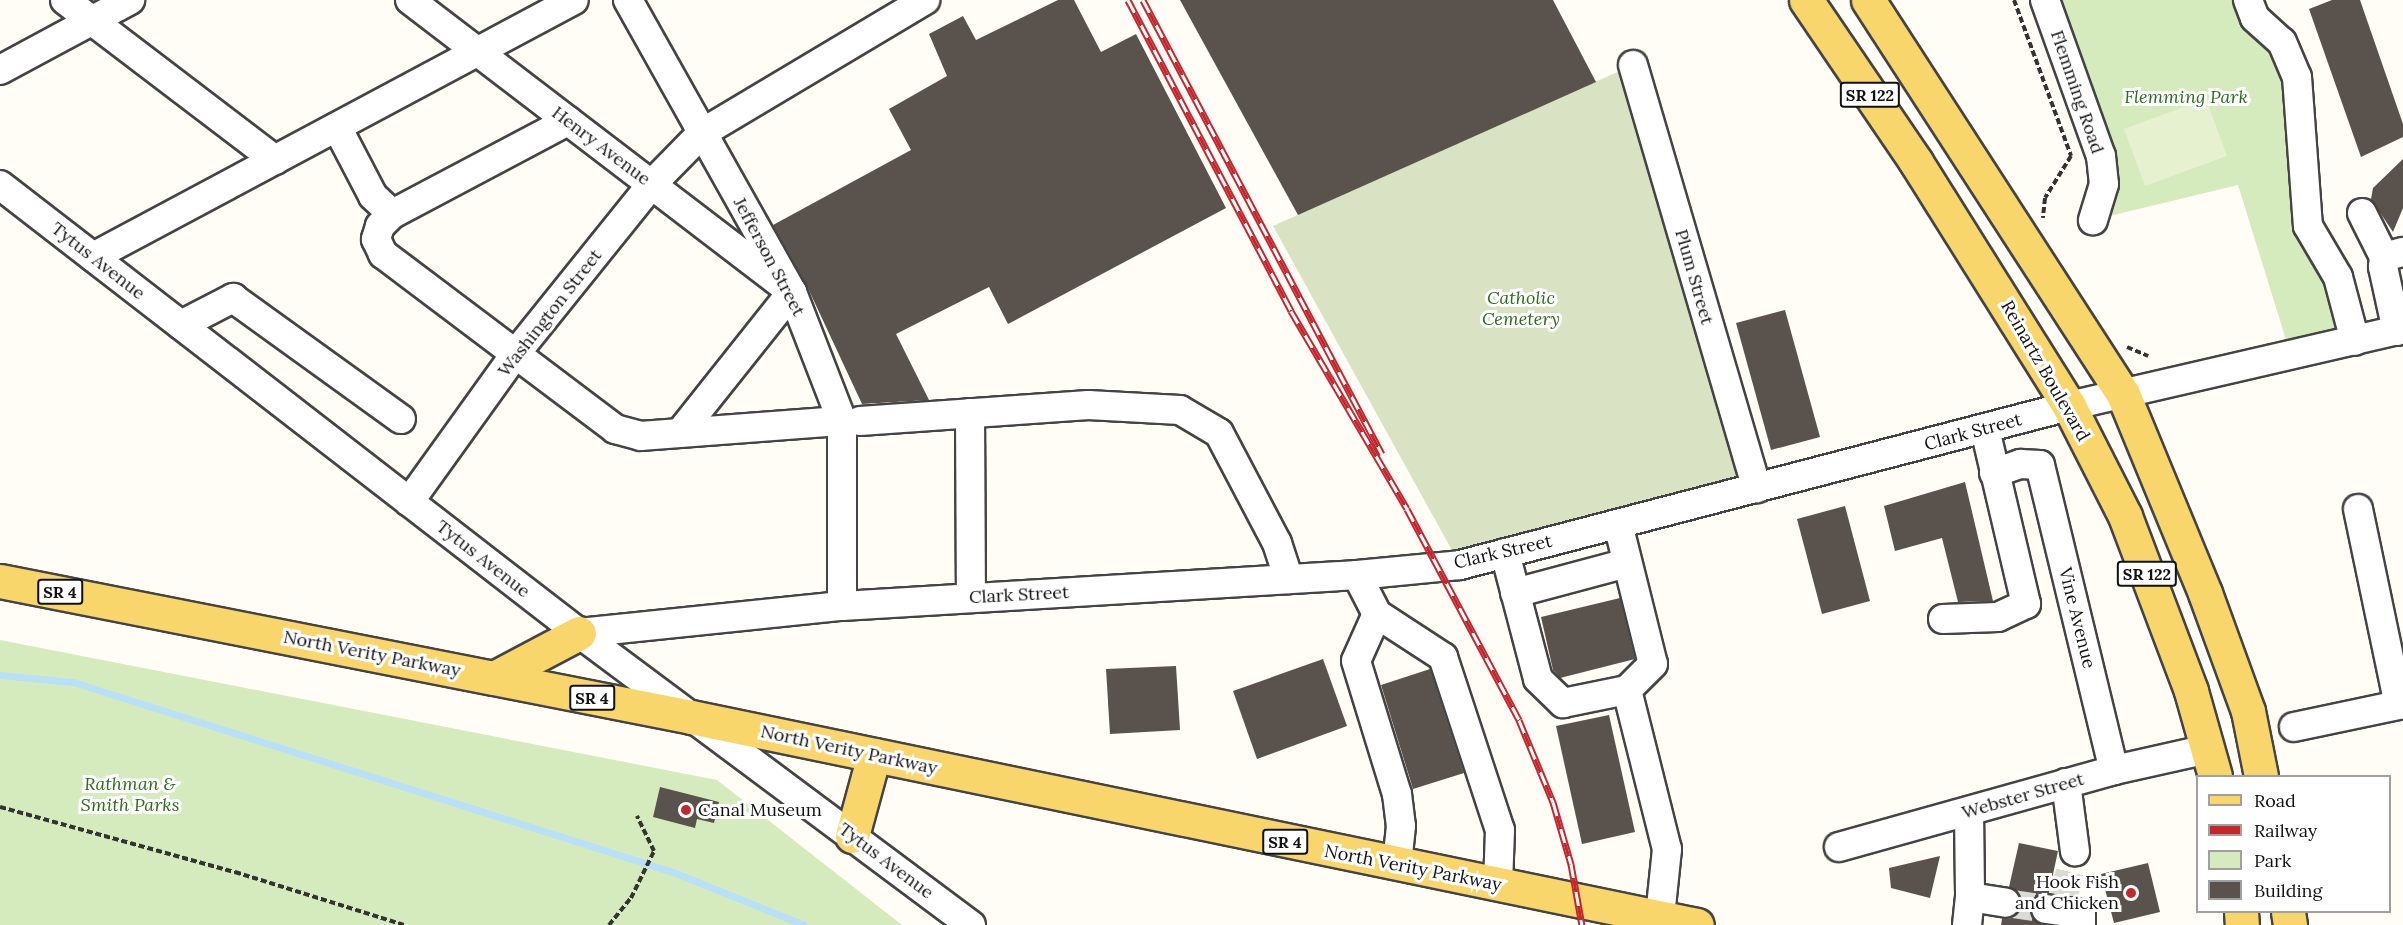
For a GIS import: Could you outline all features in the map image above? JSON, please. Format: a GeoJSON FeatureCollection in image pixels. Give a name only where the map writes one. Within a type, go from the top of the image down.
{"type":"FeatureCollection","features":[{"type":"Feature","properties":{"kind":"main road","name":"Reinartz Boulevard"},"geometry":{"type":"LineString","coordinates":[[1806,0],[1928,182],[2069,406],[2124,516],[2191,692],[2212,763]]}},
{"type":"Feature","properties":{"kind":"main road"},"geometry":{"type":"LineString","coordinates":[[1868,0],[2123,394],[2205,593],[2248,711],[2261,775]]}},
{"type":"Feature","properties":{"kind":"main road","name":"North Verity Parkway"},"geometry":{"type":"LineString","coordinates":[[0,581],[691,717],[1397,865],[1696,925]]}},
{"type":"Feature","properties":{"kind":"main road"},"geometry":{"type":"LineString","coordinates":[[494,678],[579,633]]}},
{"type":"Feature","properties":{"kind":"main road"},"geometry":{"type":"LineString","coordinates":[[852,836],[874,755]]}},
{"type":"Feature","properties":{"kind":"street"},"geometry":{"type":"LineString","coordinates":[[65,0],[275,160]]}},
{"type":"Feature","properties":{"kind":"street"},"geometry":{"type":"LineString","coordinates":[[0,70],[130,0]]}},
{"type":"Feature","properties":{"kind":"street","name":"Henry Avenue"},"geometry":{"type":"LineString","coordinates":[[410,0],[792,292]]}},
{"type":"Feature","properties":{"kind":"street"},"geometry":{"type":"LineString","coordinates":[[93,257],[574,0]]}},
{"type":"Feature","properties":{"kind":"street","name":"Jefferson Street"},"geometry":{"type":"LineString","coordinates":[[628,0],[792,292],[851,421],[842,606]]}},
{"type":"Feature","properties":{"kind":"street","name":"Washington Street"},"geometry":{"type":"LineString","coordinates":[[409,502],[516,353],[651,185],[702,133],[925,0]]}},
{"type":"Feature","properties":{"kind":"street","name":"Flemming Road"},"geometry":{"type":"LineString","coordinates":[[2044,0],[2101,156],[2104,184],[2093,220]]}},
{"type":"Feature","properties":{"kind":"street"},"geometry":{"type":"LineString","coordinates":[[2248,0],[2255,18],[2282,42],[2298,77],[2308,226],[2338,277],[2355,341]]}},
{"type":"Feature","properties":{"kind":"street","name":"Plum Street"},"geometry":{"type":"LineString","coordinates":[[1633,65],[1757,489]]}},
{"type":"Feature","properties":{"kind":"street"},"geometry":{"type":"LineString","coordinates":[[568,121],[392,214],[380,226],[376,239],[383,254],[615,429],[641,436],[1088,405],[1180,410],[1219,433],[1277,543],[1289,579]]}},
{"type":"Feature","properties":{"kind":"street"},"geometry":{"type":"LineString","coordinates":[[337,127],[373,196],[392,214]]}},
{"type":"Feature","properties":{"kind":"street","name":"Tytus Avenue"},"geometry":{"type":"LineString","coordinates":[[0,185],[579,633],[971,925]]}},
{"type":"Feature","properties":{"kind":"street"},"geometry":{"type":"LineString","coordinates":[[2362,213],[2394,255],[2400,330]]}},
{"type":"Feature","properties":{"kind":"street"},"geometry":{"type":"LineString","coordinates":[[680,433],[792,292]]}},
{"type":"Feature","properties":{"kind":"street"},"geometry":{"type":"LineString","coordinates":[[180,325],[233,298],[401,419]]}},
{"type":"Feature","properties":{"kind":"street","name":"Clark Street"},"geometry":{"type":"LineString","coordinates":[[579,633],[842,606],[1289,579],[1460,564],[1757,489],[2069,406],[2400,330]]}},
{"type":"Feature","properties":{"kind":"street"},"geometry":{"type":"LineString","coordinates":[[970,413],[971,598]]}},
{"type":"Feature","properties":{"kind":"street"},"geometry":{"type":"LineString","coordinates":[[1985,429],[2026,604]]}},
{"type":"Feature","properties":{"kind":"street","name":"Vine Avenue"},"geometry":{"type":"LineString","coordinates":[[1994,473],[2020,464],[2040,465],[2114,770]]}},
{"type":"Feature","properties":{"kind":"street"},"geometry":{"type":"LineString","coordinates":[[2294,727],[2401,705],[2358,509]]}},
{"type":"Feature","properties":{"kind":"street"},"geometry":{"type":"LineString","coordinates":[[1505,553],[1538,679],[1563,703],[1627,690],[1653,664],[1618,524]]}},
{"type":"Feature","properties":{"kind":"street"},"geometry":{"type":"LineString","coordinates":[[2013,550],[2058,541]]}},
{"type":"Feature","properties":{"kind":"street"},"geometry":{"type":"LineString","coordinates":[[1515,593],[1627,563]]}},
{"type":"Feature","properties":{"kind":"street"},"geometry":{"type":"LineString","coordinates":[[1357,574],[1377,614],[1443,657],[1500,830],[1498,885]]}},
{"type":"Feature","properties":{"kind":"street"},"geometry":{"type":"LineString","coordinates":[[1943,619],[1998,617],[2026,604],[2072,597]]}},
{"type":"Feature","properties":{"kind":"street"},"geometry":{"type":"LineString","coordinates":[[1377,614],[1356,661],[1397,794],[1401,826],[1397,865]]}},
{"type":"Feature","properties":{"kind":"street"},"geometry":{"type":"LineString","coordinates":[[1627,690],[1667,849],[1660,917]]}},
{"type":"Feature","properties":{"kind":"street","name":"Webster Street"},"geometry":{"type":"LineString","coordinates":[[1839,847],[2114,770],[2212,763]]}},
{"type":"Feature","properties":{"kind":"street"},"geometry":{"type":"LineString","coordinates":[[2066,783],[2075,851]]}},
{"type":"Feature","properties":{"kind":"street"},"geometry":{"type":"LineString","coordinates":[[1967,925],[1970,897],[1969,811]]}},
{"type":"Feature","properties":{"kind":"street"},"geometry":{"type":"LineString","coordinates":[[1970,897],[2006,903]]}},
{"type":"Feature","properties":{"kind":"path"},"geometry":{"type":"LineString","coordinates":[[2013,0],[2071,156],[2045,198],[2043,223]]}},
{"type":"Feature","properties":{"kind":"path"},"geometry":{"type":"LineString","coordinates":[[2122,344],[2148,356]]}},
{"type":"Feature","properties":{"kind":"path"},"geometry":{"type":"LineString","coordinates":[[0,807],[235,872],[404,925]]}},
{"type":"Feature","properties":{"kind":"path"},"geometry":{"type":"LineString","coordinates":[[609,925],[641,878],[654,850],[637,816]]}},
{"type":"Feature","properties":{"kind":"green space","name":"Flemming Park"},"geometry":{"type":"Polygon","coordinates":[[[2045,0],[2248,0],[2282,42],[2300,142],[2355,341],[2291,356],[2238,185],[2093,220],[2104,184],[2045,0]]]}},
{"type":"Feature","properties":{"kind":"green space","name":"Catholic Cemetery"},"geometry":{"type":"Polygon","coordinates":[[[1633,65],[1757,488],[1460,565],[1273,226],[1633,65]]]}},
{"type":"Feature","properties":{"kind":"green space"},"geometry":{"type":"Polygon","coordinates":[[[2206,99],[2227,156],[2145,186],[2124,129],[2206,99]]]}},
{"type":"Feature","properties":{"kind":"green space","name":"Rathman & Smith Parks"},"geometry":{"type":"Polygon","coordinates":[[[0,640],[717,780],[902,925],[0,925],[0,640]]]}},
{"type":"Feature","properties":{"kind":"building"},"geometry":{"type":"Polygon","coordinates":[[[1058,0],[1074,0],[1101,52],[1136,34],[1226,208],[1008,324],[989,287],[896,334],[929,400],[862,404],[806,284],[773,225],[911,150],[889,109],[947,76],[929,34],[963,16],[976,40],[1058,0]]]}},
{"type":"Feature","properties":{"kind":"building"},"geometry":{"type":"Polygon","coordinates":[[[1180,0],[1553,0],[1596,82],[1298,215],[1180,0]]]}},
{"type":"Feature","properties":{"kind":"building"},"geometry":{"type":"Polygon","coordinates":[[[2332,0],[2360,0],[2403,124],[2403,137],[2361,157],[2309,9],[2332,0]]]}},
{"type":"Feature","properties":{"kind":"building"},"geometry":{"type":"Polygon","coordinates":[[[2403,159],[2403,208],[2393,232],[2371,199],[2373,188],[2403,159]]]}},
{"type":"Feature","properties":{"kind":"building"},"geometry":{"type":"Polygon","coordinates":[[[1785,310],[1820,437],[1771,450],[1736,323],[1785,310]]]}},
{"type":"Feature","properties":{"kind":"building"},"geometry":{"type":"Polygon","coordinates":[[[1965,482],[1993,601],[1958,602],[1942,538],[1895,551],[1884,506],[1965,482]]]}},
{"type":"Feature","properties":{"kind":"building"},"geometry":{"type":"Polygon","coordinates":[[[1845,506],[1870,601],[1822,614],[1797,519],[1845,506]]]}},
{"type":"Feature","properties":{"kind":"building"},"geometry":{"type":"Polygon","coordinates":[[[1620,598],[1635,659],[1560,678],[1553,670],[1541,617],[1620,598]]]}},
{"type":"Feature","properties":{"kind":"building"},"geometry":{"type":"Polygon","coordinates":[[[1323,659],[1347,726],[1257,759],[1233,691],[1323,659]]]}},
{"type":"Feature","properties":{"kind":"building"},"geometry":{"type":"Polygon","coordinates":[[[1176,666],[1180,730],[1110,734],[1106,669],[1176,666]]]}},
{"type":"Feature","properties":{"kind":"building"},"geometry":{"type":"Polygon","coordinates":[[[1430,669],[1464,773],[1413,789],[1381,685],[1430,669]]]}},
{"type":"Feature","properties":{"kind":"building"},"geometry":{"type":"Polygon","coordinates":[[[1609,715],[1635,832],[1582,844],[1556,726],[1609,715]]]}},
{"type":"Feature","properties":{"kind":"building","name":"Canal Museum"},"geometry":{"type":"Polygon","coordinates":[[[660,787],[719,802],[714,823],[697,819],[695,828],[653,817],[660,787]]]}},
{"type":"Feature","properties":{"kind":"building"},"geometry":{"type":"Polygon","coordinates":[[[2019,843],[2058,851],[2049,893],[2039,894],[2030,906],[2031,916],[2042,925],[2001,925],[2002,919],[2012,918],[2022,906],[2021,897],[2009,887],[2019,843]]]}},
{"type":"Feature","properties":{"kind":"building"},"geometry":{"type":"Polygon","coordinates":[[[1940,856],[1930,898],[1891,888],[1889,868],[1940,856]]]}},
{"type":"Feature","properties":{"kind":"building","name":"Hook Fish and Chicken"},"geometry":{"type":"Polygon","coordinates":[[[2148,863],[2160,912],[2114,923],[2101,874],[2148,863]]]}},
{"type":"Feature","properties":{"kind":"waterway"},"geometry":{"type":"LineString","coordinates":[[0,675],[73,682],[673,872],[804,925]]}},
{"type":"Feature","properties":{"kind":"tunnel"},"geometry":{"type":"LineString","coordinates":[[2063,899],[2075,851]]}},
{"type":"Feature","properties":{"kind":"tunnel"},"geometry":{"type":"LineString","coordinates":[[2006,903],[2046,909]]}},
{"type":"Feature","properties":{"kind":"railway"},"geometry":{"type":"LineString","coordinates":[[1128,0],[1291,311],[1407,509],[1519,720],[1553,802],[1571,864],[1582,925]]}},
{"type":"Feature","properties":{"kind":"railway"},"geometry":{"type":"LineString","coordinates":[[1143,0],[1382,454]]}},
{"type":"Feature","properties":{"kind":"place","name":"Canal Museum"},"geometry":{"type":"Point","coordinates":[686,810]}},
{"type":"Feature","properties":{"kind":"place","name":"Hook Fish and Chicken"},"geometry":{"type":"Point","coordinates":[2131,893]}}]}
